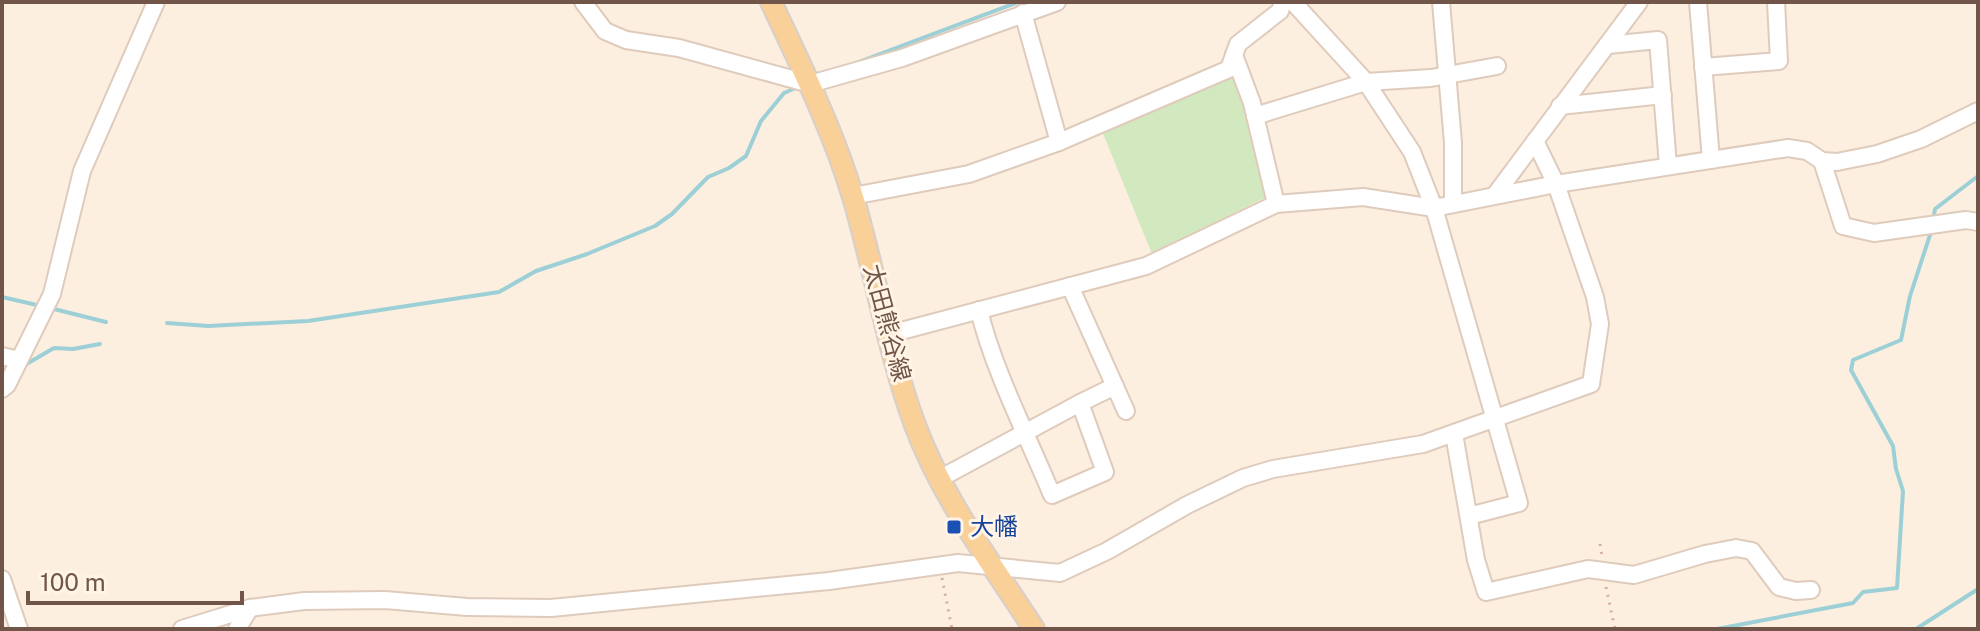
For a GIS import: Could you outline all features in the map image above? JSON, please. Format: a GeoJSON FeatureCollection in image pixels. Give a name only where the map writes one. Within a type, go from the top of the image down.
{"type":"FeatureCollection","features":[{"type":"Feature","properties":{"kind":"main road","name":"太田熊谷線"},"geometry":{"type":"LineString","coordinates":[[771,2],[810,84],[853,196],[915,425],[939,479],[1034,629]]}},
{"type":"Feature","properties":{"kind":"street"},"geometry":{"type":"LineString","coordinates":[[6,384],[10,358],[52,294],[82,171],[156,2]]}},
{"type":"Feature","properties":{"kind":"street"},"geometry":{"type":"LineString","coordinates":[[583,2],[605,31],[626,40],[679,48],[810,84],[902,58],[1057,2]]}},
{"type":"Feature","properties":{"kind":"street"},"geometry":{"type":"LineString","coordinates":[[853,196],[969,174],[1059,142],[1229,69],[1238,44],[1280,11],[1283,2]]}},
{"type":"Feature","properties":{"kind":"street"},"geometry":{"type":"LineString","coordinates":[[1293,2],[1366,82],[1412,152],[1434,208],[1519,503],[1469,516]]}},
{"type":"Feature","properties":{"kind":"street"},"geometry":{"type":"LineString","coordinates":[[1441,2],[1453,143],[1453,204]]}},
{"type":"Feature","properties":{"kind":"street"},"geometry":{"type":"LineString","coordinates":[[1495,195],[1639,2]]}},
{"type":"Feature","properties":{"kind":"street"},"geometry":{"type":"LineString","coordinates":[[1698,2],[1711,160]]}},
{"type":"Feature","properties":{"kind":"street"},"geometry":{"type":"LineString","coordinates":[[1703,67],[1779,61],[1776,2]]}},
{"type":"Feature","properties":{"kind":"street"},"geometry":{"type":"LineString","coordinates":[[1023,13],[1059,142]]}},
{"type":"Feature","properties":{"kind":"street"},"geometry":{"type":"LineString","coordinates":[[1608,45],[1658,40],[1668,166]]}},
{"type":"Feature","properties":{"kind":"street"},"geometry":{"type":"LineString","coordinates":[[1234,55],[1255,116],[1276,204]]}},
{"type":"Feature","properties":{"kind":"street"},"geometry":{"type":"LineString","coordinates":[[1255,116],[1366,82],[1446,75],[1497,66]]}},
{"type":"Feature","properties":{"kind":"street"},"geometry":{"type":"LineString","coordinates":[[1560,106],[1663,95]]}},
{"type":"Feature","properties":{"kind":"street"},"geometry":{"type":"LineString","coordinates":[[890,334],[1146,266],[1276,204],[1363,197],[1434,208],[1556,184],[1788,148],[1807,151],[1822,161],[1837,162],[1877,154],[1921,139],[1978,111]]}},
{"type":"Feature","properties":{"kind":"street"},"geometry":{"type":"LineString","coordinates":[[182,629],[250,608],[304,601],[385,600],[467,607],[551,608],[829,581],[958,563],[1060,573],[1243,478],[1273,469],[1423,444],[1494,420],[1591,384],[1600,324],[1595,297],[1556,184],[1535,141]]}},
{"type":"Feature","properties":{"kind":"street"},"geometry":{"type":"LineString","coordinates":[[1822,161],[1843,226],[1874,233],[1966,220],[1978,222]]}},
{"type":"Feature","properties":{"kind":"street"},"geometry":{"type":"LineString","coordinates":[[1070,286],[1126,411]]}},
{"type":"Feature","properties":{"kind":"street"},"geometry":{"type":"LineString","coordinates":[[979,310],[984,334],[1052,495],[1105,472],[1080,403]]}},
{"type":"Feature","properties":{"kind":"street"},"geometry":{"type":"LineString","coordinates":[[939,479],[1115,386]]}},
{"type":"Feature","properties":{"kind":"street"},"geometry":{"type":"LineString","coordinates":[[1454,434],[1476,560],[1486,592],[1588,569],[1634,575],[1736,548],[1752,551],[1779,587],[1811,590]]}},
{"type":"Feature","properties":{"kind":"street"},"geometry":{"type":"LineString","coordinates":[[2,579],[19,629]]}},
{"type":"Feature","properties":{"kind":"street"},"geometry":{"type":"LineString","coordinates":[[237,629],[250,608]]}},
{"type":"Feature","properties":{"kind":"path"},"geometry":{"type":"LineString","coordinates":[[939,566],[952,629]]}},
{"type":"Feature","properties":{"kind":"green space"},"geometry":{"type":"Polygon","coordinates":[[[1235,71],[1249,113],[1268,196],[1152,254],[1102,131],[1235,71]]]}},
{"type":"Feature","properties":{"kind":"waterway"},"geometry":{"type":"LineString","coordinates":[[856,63],[1018,2]]}},
{"type":"Feature","properties":{"kind":"waterway"},"geometry":{"type":"LineString","coordinates":[[167,323],[208,326],[308,321],[499,292],[536,271],[655,226],[672,214],[708,177],[746,156],[761,121],[784,93],[798,87]]}},
{"type":"Feature","properties":{"kind":"waterway"},"geometry":{"type":"LineString","coordinates":[[1933,220],[1935,209],[1978,176]]}},
{"type":"Feature","properties":{"kind":"waterway"},"geometry":{"type":"LineString","coordinates":[[1717,629],[1853,603],[1863,592],[1897,588],[1903,491],[1893,446],[1851,370],[1853,360],[1901,340],[1910,296],[1932,229]]}},
{"type":"Feature","properties":{"kind":"waterway"},"geometry":{"type":"LineString","coordinates":[[2,297],[41,306]]}},
{"type":"Feature","properties":{"kind":"waterway"},"geometry":{"type":"LineString","coordinates":[[50,308],[106,322]]}},
{"type":"Feature","properties":{"kind":"waterway"},"geometry":{"type":"LineString","coordinates":[[23,366],[54,348],[73,349],[100,344]]}},
{"type":"Feature","properties":{"kind":"waterway"},"geometry":{"type":"LineString","coordinates":[[1916,629],[1978,589]]}},
{"type":"Feature","properties":{"kind":"place","name":"大幡"},"geometry":{"type":"Point","coordinates":[954,527]}}]}
